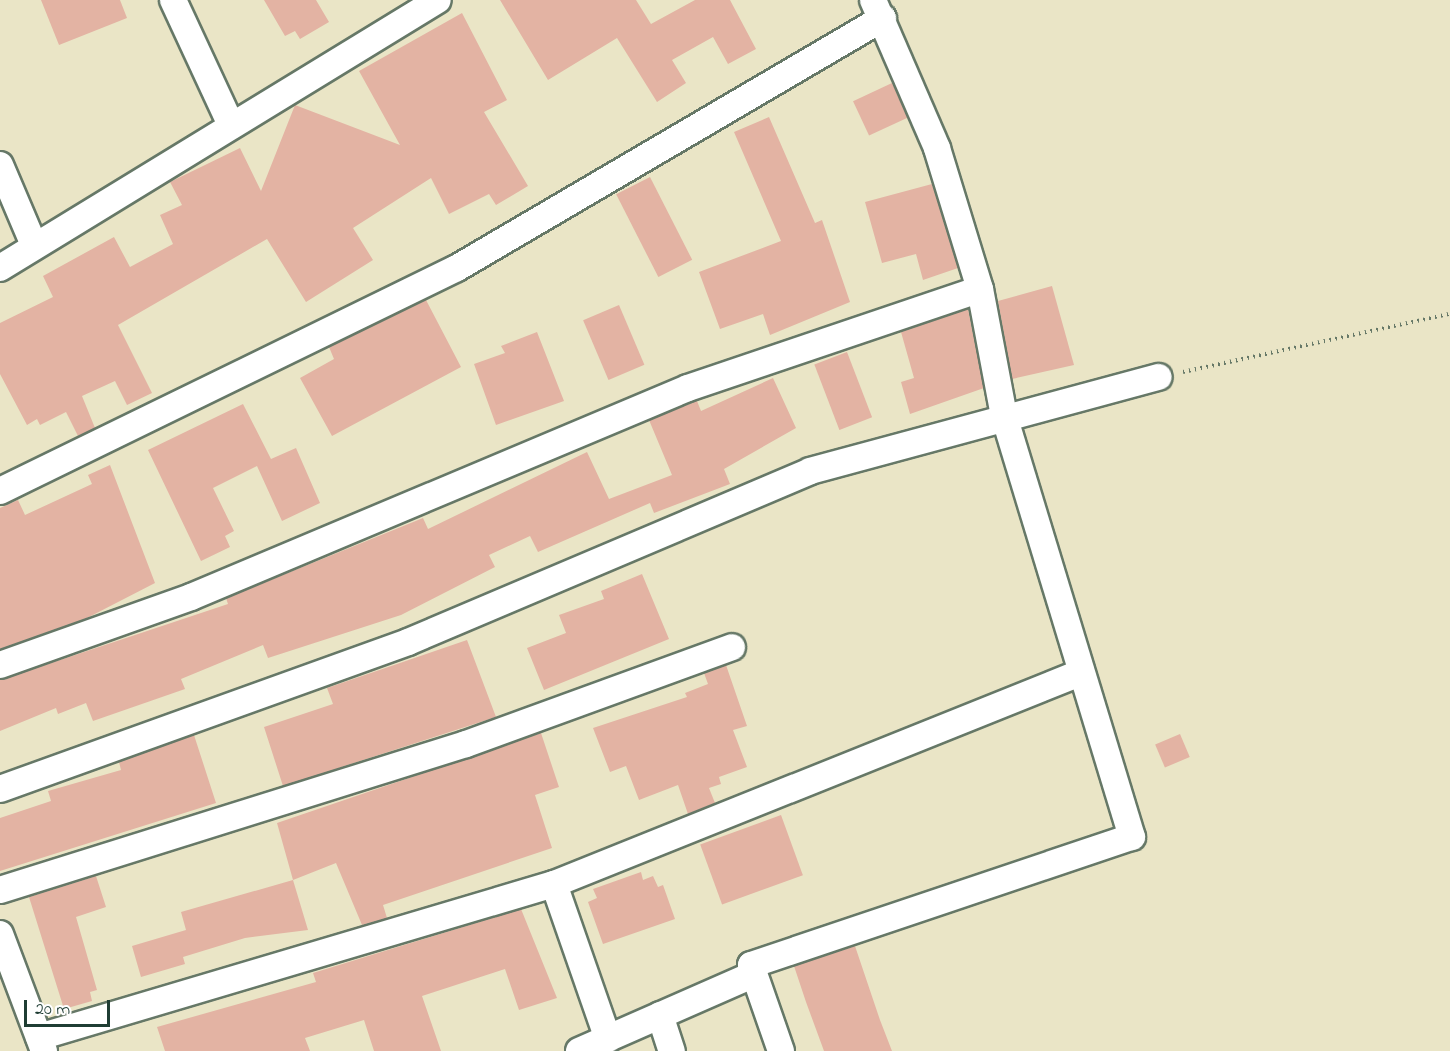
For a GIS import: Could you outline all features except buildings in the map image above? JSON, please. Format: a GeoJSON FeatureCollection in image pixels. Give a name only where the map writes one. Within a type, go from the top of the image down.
{"type":"FeatureCollection","features":[{"type":"Feature","properties":{"kind":"street"},"geometry":{"type":"LineString","coordinates":[[173,0],[231,125]]}},
{"type":"Feature","properties":{"kind":"street"},"geometry":{"type":"LineString","coordinates":[[0,268],[34,245],[438,0]]}},
{"type":"Feature","properties":{"kind":"street"},"geometry":{"type":"LineString","coordinates":[[0,491],[458,268],[878,9],[937,148],[980,289],[1004,416],[1080,673],[1132,837],[751,965],[781,1051]]}},
{"type":"Feature","properties":{"kind":"street"},"geometry":{"type":"LineString","coordinates":[[0,165],[34,245]]}},
{"type":"Feature","properties":{"kind":"street"},"geometry":{"type":"LineString","coordinates":[[0,665],[191,597],[688,388],[980,289]]}},
{"type":"Feature","properties":{"kind":"street"},"geometry":{"type":"LineString","coordinates":[[2,783],[408,642],[810,471],[1004,416],[1159,377]]}},
{"type":"Feature","properties":{"kind":"street"},"geometry":{"type":"LineString","coordinates":[[0,890],[466,744],[732,647]]}},
{"type":"Feature","properties":{"kind":"street"},"geometry":{"type":"LineString","coordinates":[[0,934],[42,1044],[554,884],[1080,673]]}},
{"type":"Feature","properties":{"kind":"street"},"geometry":{"type":"LineString","coordinates":[[554,884],[608,1039]]}},
{"type":"Feature","properties":{"kind":"street"},"geometry":{"type":"LineString","coordinates":[[579,1051],[754,974]]}},
{"type":"Feature","properties":{"kind":"street"},"geometry":{"type":"LineString","coordinates":[[660,1015],[672,1051]]}},
{"type":"Feature","properties":{"kind":"path"},"geometry":{"type":"LineString","coordinates":[[1159,377],[1450,314]]}}]}
